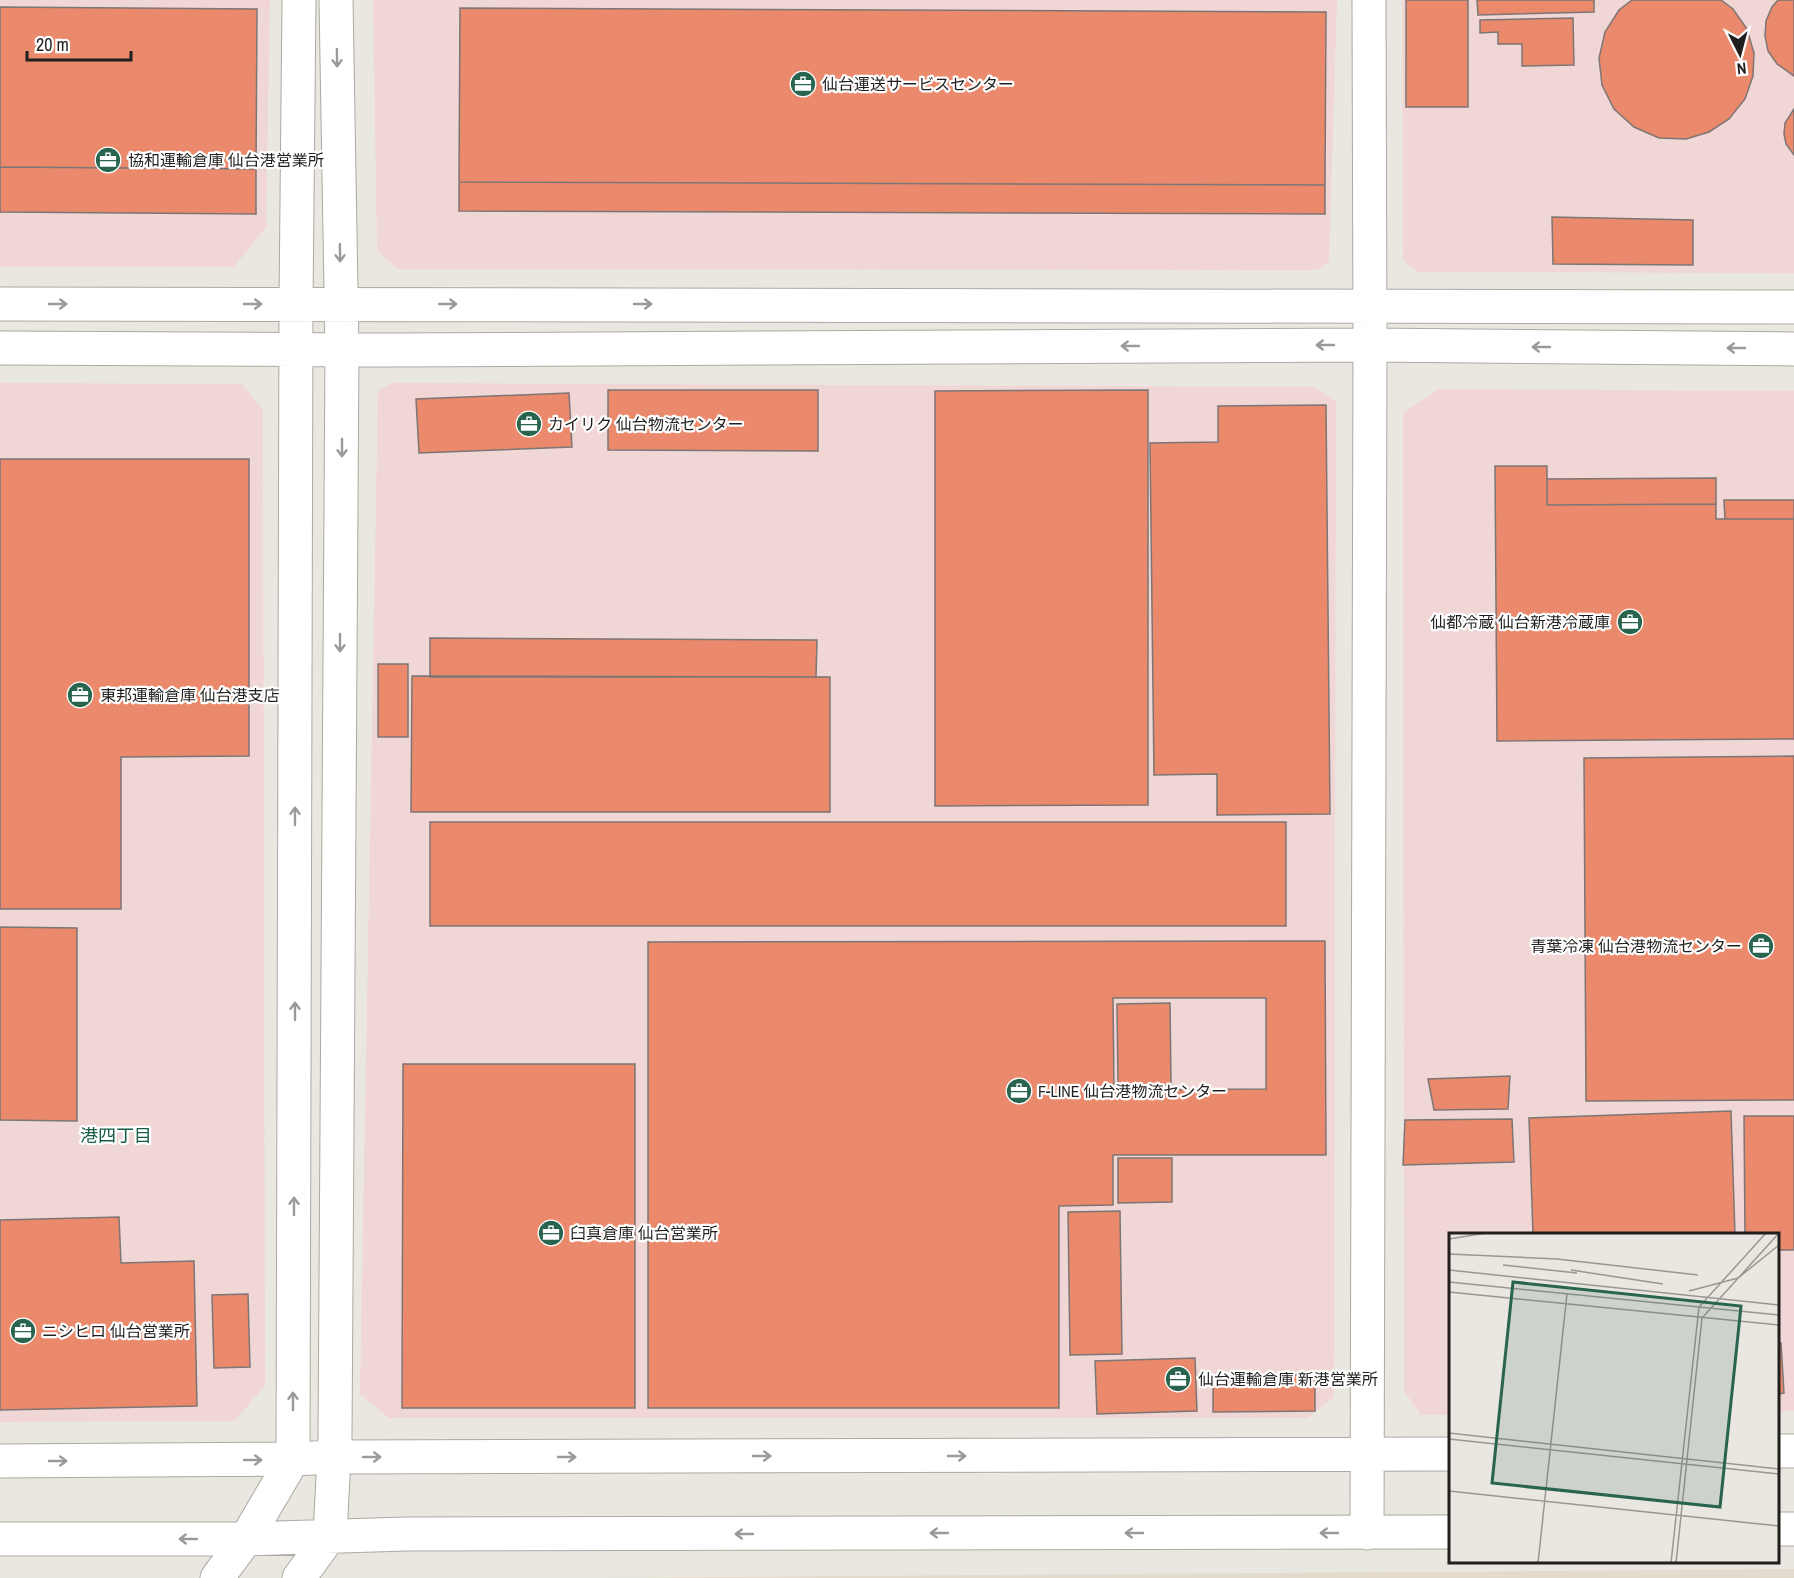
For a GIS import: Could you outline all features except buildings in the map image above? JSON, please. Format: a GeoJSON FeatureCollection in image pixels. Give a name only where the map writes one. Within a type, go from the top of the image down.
{"type":"FeatureCollection","features":[{"type":"Feature","properties":{"kind":"street"},"geometry":{"type":"LineString","coordinates":[[217,1578],[246,1539],[293,1460],[296,304],[300,0]]}},
{"type":"Feature","properties":{"kind":"street"},"geometry":{"type":"LineString","coordinates":[[299,1578],[330,1535],[334,1458],[342,350],[336,0]]}},
{"type":"Feature","properties":{"kind":"street"},"geometry":{"type":"LineString","coordinates":[[1367,1533],[1369,0]]}},
{"type":"Feature","properties":{"kind":"street"},"geometry":{"type":"LineString","coordinates":[[0,304],[1794,308]]}},
{"type":"Feature","properties":{"kind":"street"},"geometry":{"type":"LineString","coordinates":[[0,348],[342,350],[1370,345],[1794,349]]}},
{"type":"Feature","properties":{"kind":"street"},"geometry":{"type":"LineString","coordinates":[[0,1461],[1449,1454]]}},
{"type":"Feature","properties":{"kind":"street"},"geometry":{"type":"LineString","coordinates":[[1779,1530],[1794,1529]]}},
{"type":"Feature","properties":{"kind":"street"},"geometry":{"type":"LineString","coordinates":[[0,1539],[246,1539],[330,1535],[1449,1532]]}},
{"type":"Feature","properties":{"kind":"shaded area"},"geometry":{"type":"Polygon","coordinates":[[[0,0],[270,0],[266,227],[234,267],[0,267],[0,0]]]}},
{"type":"Feature","properties":{"kind":"shaded area"},"geometry":{"type":"Polygon","coordinates":[[[373,0],[1337,0],[1329,262],[1317,270],[398,269],[377,251],[373,0]]]}},
{"type":"Feature","properties":{"kind":"shaded area"},"geometry":{"type":"Polygon","coordinates":[[[1402,0],[1794,0],[1794,273],[1419,272],[1403,261],[1402,0]]]}},
{"type":"Feature","properties":{"kind":"shaded area"},"geometry":{"type":"Polygon","coordinates":[[[0,383],[242,384],[263,410],[265,1386],[234,1421],[0,1422],[0,383]]]}},
{"type":"Feature","properties":{"kind":"shaded area"},"geometry":{"type":"Polygon","coordinates":[[[392,383],[1314,387],[1336,402],[1334,1397],[1308,1418],[389,1418],[360,1394],[378,391],[392,383]]]}},
{"type":"Feature","properties":{"kind":"shaded area"},"geometry":{"type":"Polygon","coordinates":[[[1439,389],[1794,391],[1794,1411],[1779,1411],[1779,1233],[1449,1233],[1449,1415],[1421,1415],[1404,1391],[1403,413],[1439,389]]]}},
{"type":"Feature","properties":{"kind":"shaded area"},"geometry":{"type":"Polygon","coordinates":[[[1794,1569],[1794,1578],[582,1578],[1554,1571],[1794,1569]]]}},
{"type":"Feature","properties":{"kind":"place","name":"仙台運送サービスセンター"},"geometry":{"type":"Point","coordinates":[803,84]}},
{"type":"Feature","properties":{"kind":"place","name":"協和運輸倉庫 仙台港営業所"},"geometry":{"type":"Point","coordinates":[108,160]}},
{"type":"Feature","properties":{"kind":"place","name":"カイリク 仙台物流センター"},"geometry":{"type":"Point","coordinates":[529,424]}},
{"type":"Feature","properties":{"kind":"place","name":"仙都冷蔵 仙台新港冷蔵庫"},"geometry":{"type":"Point","coordinates":[1630,622]}},
{"type":"Feature","properties":{"kind":"place","name":"東邦運輸倉庫 仙台港支店"},"geometry":{"type":"Point","coordinates":[80,695]}},
{"type":"Feature","properties":{"kind":"place","name":"青葉冷凍 仙台港物流センター"},"geometry":{"type":"Point","coordinates":[1761,946]}},
{"type":"Feature","properties":{"kind":"place","name":"F-LINE 仙台港物流センター"},"geometry":{"type":"Point","coordinates":[1019,1091]}},
{"type":"Feature","properties":{"kind":"place","name":"臼真倉庫 仙台営業所"},"geometry":{"type":"Point","coordinates":[551,1233]}},
{"type":"Feature","properties":{"kind":"place","name":"ニシヒロ 仙台営業所"},"geometry":{"type":"Point","coordinates":[23,1331]}},
{"type":"Feature","properties":{"kind":"place","name":"仙台運輸倉庫 新港営業所"},"geometry":{"type":"Point","coordinates":[1178,1379]}},
{"type":"Feature","properties":{"kind":"district","name":"港四丁目"},"geometry":{"type":"Point","coordinates":[116,1135]}}]}
